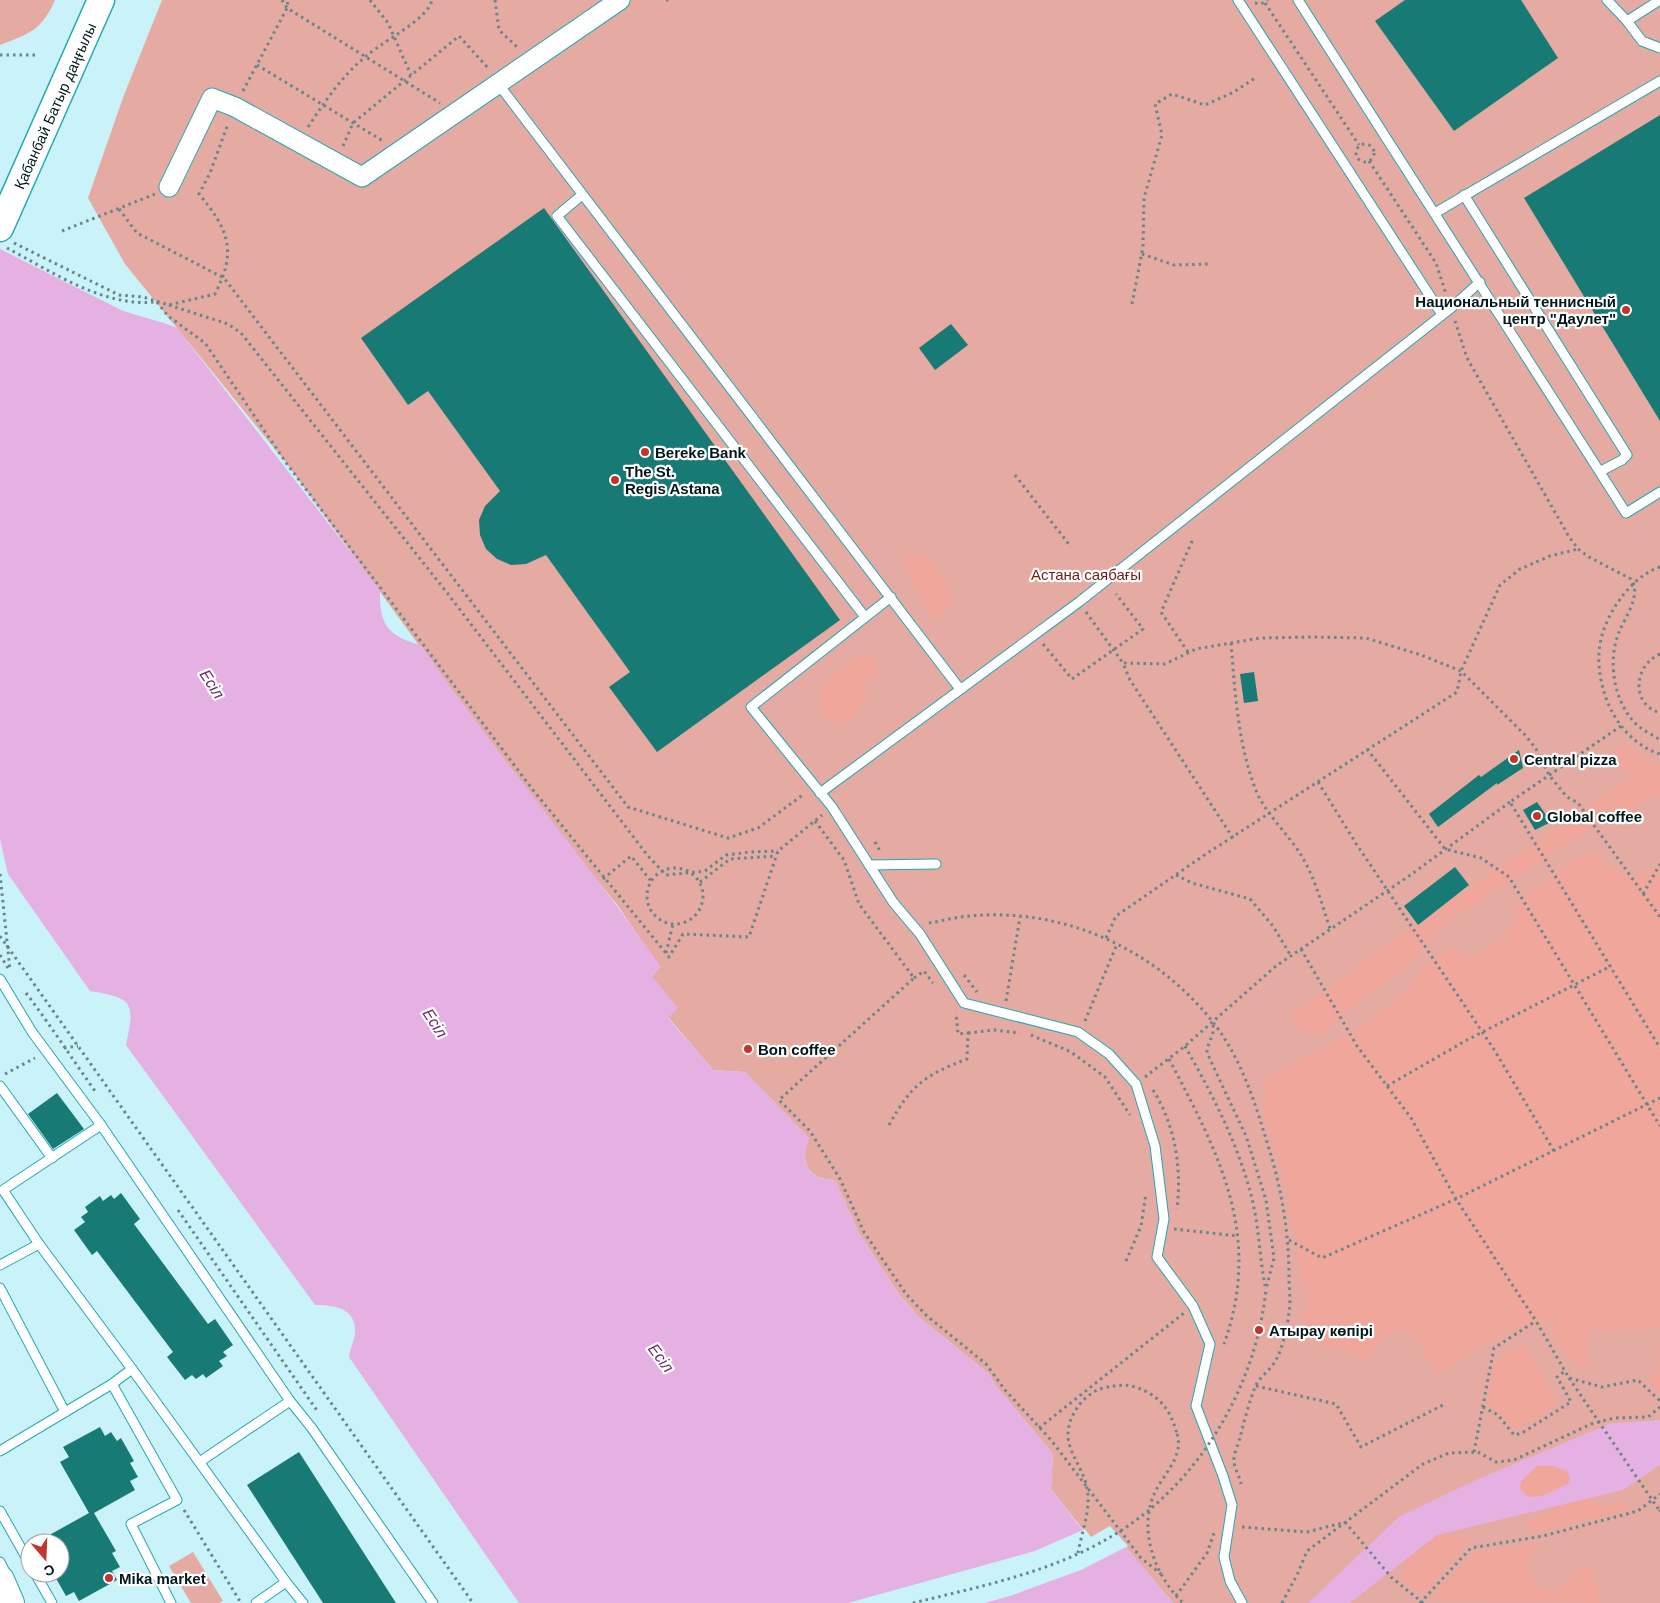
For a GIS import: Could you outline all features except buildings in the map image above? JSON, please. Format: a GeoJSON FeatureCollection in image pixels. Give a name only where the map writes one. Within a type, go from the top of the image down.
{"type":"FeatureCollection","features":[{"type":"Feature","properties":{"kind":"main road","name":"Қабанбай Батыр даңғылы"},"geometry":{"type":"LineString","coordinates":[[4,228],[101,0]]}},
{"type":"Feature","properties":{"kind":"street"},"geometry":{"type":"LineString","coordinates":[[169,187],[212,98],[235,107],[362,177],[620,0]]}},
{"type":"Feature","properties":{"kind":"lane"},"geometry":{"type":"LineString","coordinates":[[1238,0],[1441,313]]}},
{"type":"Feature","properties":{"kind":"lane"},"geometry":{"type":"LineString","coordinates":[[1298,0],[1601,471],[1626,513],[1660,492]]}},
{"type":"Feature","properties":{"kind":"lane"},"geometry":{"type":"LineString","coordinates":[[1607,0],[1628,21],[1642,41],[1660,48]]}},
{"type":"Feature","properties":{"kind":"lane"},"geometry":{"type":"LineString","coordinates":[[1628,21],[1660,0]]}},
{"type":"Feature","properties":{"kind":"lane"},"geometry":{"type":"LineString","coordinates":[[1435,213],[1660,81]]}},
{"type":"Feature","properties":{"kind":"lane"},"geometry":{"type":"LineString","coordinates":[[500,84],[582,195],[960,690]]}},
{"type":"Feature","properties":{"kind":"lane"},"geometry":{"type":"LineString","coordinates":[[582,195],[557,216],[865,617]]}},
{"type":"Feature","properties":{"kind":"lane"},"geometry":{"type":"LineString","coordinates":[[1464,195],[1627,455],[1622,460],[1601,471]]}},
{"type":"Feature","properties":{"kind":"lane"},"geometry":{"type":"LineString","coordinates":[[817,790],[960,690],[1079,602],[1441,313],[1451,308],[1480,282]]}},
{"type":"Feature","properties":{"kind":"lane"},"geometry":{"type":"LineString","coordinates":[[890,597],[751,707],[832,807],[893,902],[920,934],[964,1003],[1078,1032],[1109,1054],[1136,1084],[1155,1146],[1164,1219],[1157,1257],[1193,1306],[1210,1344],[1196,1406],[1232,1505],[1224,1557],[1230,1581],[1242,1603]]}},
{"type":"Feature","properties":{"kind":"lane"},"geometry":{"type":"LineString","coordinates":[[869,865],[936,864]]}},
{"type":"Feature","properties":{"kind":"lane"},"geometry":{"type":"LineString","coordinates":[[0,979],[32,1032],[101,1125],[290,1401],[311,1427],[432,1603]]}},
{"type":"Feature","properties":{"kind":"lane"},"geometry":{"type":"LineString","coordinates":[[0,1086],[52,1158]]}},
{"type":"Feature","properties":{"kind":"lane"},"geometry":{"type":"LineString","coordinates":[[101,1125],[3,1190],[39,1244],[201,1461],[286,1582],[303,1603]]}},
{"type":"Feature","properties":{"kind":"lane"},"geometry":{"type":"LineString","coordinates":[[0,1264],[39,1244]]}},
{"type":"Feature","properties":{"kind":"lane"},"geometry":{"type":"LineString","coordinates":[[0,1288],[65,1412]]}},
{"type":"Feature","properties":{"kind":"lane"},"geometry":{"type":"LineString","coordinates":[[0,1451],[112,1384],[132,1368]]}},
{"type":"Feature","properties":{"kind":"lane"},"geometry":{"type":"LineString","coordinates":[[112,1384],[177,1500],[131,1524],[172,1603]]}},
{"type":"Feature","properties":{"kind":"lane"},"geometry":{"type":"LineString","coordinates":[[201,1461],[290,1401]]}},
{"type":"Feature","properties":{"kind":"lane"},"geometry":{"type":"LineString","coordinates":[[0,1511],[20,1546]]}},
{"type":"Feature","properties":{"kind":"lane"},"geometry":{"type":"LineString","coordinates":[[0,1562],[9,1593]]}},
{"type":"Feature","properties":{"kind":"lane"},"geometry":{"type":"LineString","coordinates":[[256,1603],[286,1582]]}},
{"type":"Feature","properties":{"kind":"lane"},"geometry":{"type":"LineString","coordinates":[[41,1583],[52,1603]]}},
{"type":"Feature","properties":{"kind":"path"},"geometry":{"type":"LineString","coordinates":[[282,0],[287,8],[355,52],[457,113]]}},
{"type":"Feature","properties":{"kind":"path"},"geometry":{"type":"LineString","coordinates":[[370,0],[388,23],[411,75]]}},
{"type":"Feature","properties":{"kind":"path"},"geometry":{"type":"LineString","coordinates":[[297,142],[341,78],[381,45],[410,26],[432,3],[432,0]]}},
{"type":"Feature","properties":{"kind":"path"},"geometry":{"type":"LineString","coordinates":[[495,0],[499,30],[531,62]]}},
{"type":"Feature","properties":{"kind":"path"},"geometry":{"type":"LineString","coordinates":[[666,0],[672,0]]}},
{"type":"Feature","properties":{"kind":"path"},"geometry":{"type":"LineString","coordinates":[[1251,0],[1258,4],[1266,1],[1359,146]]}},
{"type":"Feature","properties":{"kind":"path"},"geometry":{"type":"LineString","coordinates":[[336,163],[353,123],[459,36],[500,84]]}},
{"type":"Feature","properties":{"kind":"path"},"geometry":{"type":"LineString","coordinates":[[0,55],[36,55]]}},
{"type":"Feature","properties":{"kind":"path"},"geometry":{"type":"LineString","coordinates":[[257,65],[400,151]]}},
{"type":"Feature","properties":{"kind":"path"},"geometry":{"type":"LineString","coordinates":[[1132,304],[1142,254],[1144,198],[1162,135],[1155,104],[1172,94],[1205,106],[1234,92],[1255,78]]}},
{"type":"Feature","properties":{"kind":"path"},"geometry":{"type":"LineString","coordinates":[[1365,144],[1372,148],[1373,157],[1369,161],[1363,162],[1358,160],[1355,154],[1359,146],[1365,144]]}},
{"type":"Feature","properties":{"kind":"path"},"geometry":{"type":"LineString","coordinates":[[1369,161],[1436,263],[1467,358],[1568,535],[1578,550],[1633,582],[1634,599],[1618,634],[1615,651],[1613,668],[1615,685],[1623,704],[1637,725],[1660,740]]}},
{"type":"Feature","properties":{"kind":"path"},"geometry":{"type":"LineString","coordinates":[[169,305],[215,294],[224,278],[229,254],[227,237],[216,215],[199,194]]}},
{"type":"Feature","properties":{"kind":"path"},"geometry":{"type":"LineString","coordinates":[[62,231],[143,200]]}},
{"type":"Feature","properties":{"kind":"path"},"geometry":{"type":"LineString","coordinates":[[119,209],[137,232],[224,278],[628,807],[728,838],[758,828],[817,790]]}},
{"type":"Feature","properties":{"kind":"path"},"geometry":{"type":"LineString","coordinates":[[4,228],[119,295],[143,297],[169,305],[228,324],[241,333],[442,586],[642,849],[666,875],[692,874],[705,871],[726,856],[750,852],[778,851]]}},
{"type":"Feature","properties":{"kind":"path"},"geometry":{"type":"LineString","coordinates":[[0,244],[116,301],[137,304],[157,302]]}},
{"type":"Feature","properties":{"kind":"path"},"geometry":{"type":"LineString","coordinates":[[1142,254],[1174,265],[1208,264]]}},
{"type":"Feature","properties":{"kind":"path"},"geometry":{"type":"LineString","coordinates":[[157,302],[168,316],[204,343],[287,464],[533,790],[669,957],[683,934],[749,937],[778,851],[832,807]]}},
{"type":"Feature","properties":{"kind":"path"},"geometry":{"type":"LineString","coordinates":[[1015,475],[1071,547]]}},
{"type":"Feature","properties":{"kind":"path"},"geometry":{"type":"LineString","coordinates":[[1188,652],[1161,612],[1192,538]]}},
{"type":"Feature","properties":{"kind":"path"},"geometry":{"type":"LineString","coordinates":[[1106,938],[1116,916],[1367,749],[1457,692],[1461,671],[1500,585],[1527,566],[1550,556],[1578,550]]}},
{"type":"Feature","properties":{"kind":"path"},"geometry":{"type":"LineString","coordinates":[[1660,567],[1633,582],[1610,611],[1599,652],[1603,692],[1621,726],[1648,750],[1660,754]]}},
{"type":"Feature","properties":{"kind":"path"},"geometry":{"type":"LineString","coordinates":[[1043,644],[1072,679],[1143,629],[1116,594]]}},
{"type":"Feature","properties":{"kind":"path"},"geometry":{"type":"LineString","coordinates":[[1079,602],[1122,663],[1130,680],[1233,838]]}},
{"type":"Feature","properties":{"kind":"path"},"geometry":{"type":"LineString","coordinates":[[1122,663],[1165,664],[1196,649],[1260,638],[1312,636],[1366,638],[1421,655],[1461,671],[1526,736],[1536,749],[1549,775],[1567,797],[1578,803],[1660,916]]}},
{"type":"Feature","properties":{"kind":"path"},"geometry":{"type":"LineString","coordinates":[[1231,643],[1235,694],[1245,750],[1258,794],[1300,854],[1313,877],[1330,929]]}},
{"type":"Feature","properties":{"kind":"path"},"geometry":{"type":"LineString","coordinates":[[1660,654],[1649,660],[1642,668],[1639,688],[1648,706],[1660,713]]}},
{"type":"Feature","properties":{"kind":"path"},"geometry":{"type":"LineString","coordinates":[[1139,1070],[1145,1077],[1185,1046],[1291,956],[1621,726]]}},
{"type":"Feature","properties":{"kind":"path"},"geometry":{"type":"LineString","coordinates":[[1367,749],[1446,849],[1481,858],[1509,877],[1573,986],[1660,1126]]}},
{"type":"Feature","properties":{"kind":"path"},"geometry":{"type":"LineString","coordinates":[[1318,782],[1495,1051],[1554,1151]]}},
{"type":"Feature","properties":{"kind":"path"},"geometry":{"type":"LineString","coordinates":[[1510,802],[1660,1048]]}},
{"type":"Feature","properties":{"kind":"path"},"geometry":{"type":"LineString","coordinates":[[815,821],[844,860],[859,904],[914,978]]}},
{"type":"Feature","properties":{"kind":"path"},"geometry":{"type":"LineString","coordinates":[[604,879],[631,856],[651,880]]}},
{"type":"Feature","properties":{"kind":"path"},"geometry":{"type":"LineString","coordinates":[[700,882],[730,859],[776,856]]}},
{"type":"Feature","properties":{"kind":"path"},"geometry":{"type":"LineString","coordinates":[[1643,894],[1660,864]]}},
{"type":"Feature","properties":{"kind":"path"},"geometry":{"type":"LineString","coordinates":[[676,867],[692,874],[700,882],[703,899],[701,908],[690,920],[673,924],[663,922],[649,908],[647,889],[651,880],[662,871],[676,867]]}},
{"type":"Feature","properties":{"kind":"path"},"geometry":{"type":"LineString","coordinates":[[0,874],[10,970]]}},
{"type":"Feature","properties":{"kind":"path"},"geometry":{"type":"LineString","coordinates":[[1176,875],[1192,883],[1250,899],[1273,926],[1291,956]]}},
{"type":"Feature","properties":{"kind":"path"},"geometry":{"type":"LineString","coordinates":[[924,916],[934,931]]}},
{"type":"Feature","properties":{"kind":"path"},"geometry":{"type":"LineString","coordinates":[[929,923],[968,916],[1020,917],[1041,919],[1075,927],[1106,938],[1144,958],[1170,978],[1213,1022],[1241,1072],[1259,1116],[1273,1158],[1284,1203],[1289,1239],[1290,1311],[1277,1358],[1256,1386],[1233,1462]]}},
{"type":"Feature","properties":{"kind":"path"},"geometry":{"type":"LineString","coordinates":[[1006,1002],[1020,917]]}},
{"type":"Feature","properties":{"kind":"path"},"geometry":{"type":"LineString","coordinates":[[666,954],[673,924]]}},
{"type":"Feature","properties":{"kind":"path"},"geometry":{"type":"LineString","coordinates":[[0,936],[473,1603]]}},
{"type":"Feature","properties":{"kind":"path"},"geometry":{"type":"LineString","coordinates":[[1084,1022],[1117,944]]}},
{"type":"Feature","properties":{"kind":"path"},"geometry":{"type":"LineString","coordinates":[[1301,949],[1356,1046],[1411,1118],[1456,1199],[1536,1321],[1565,1371],[1659,1510]]}},
{"type":"Feature","properties":{"kind":"path"},"geometry":{"type":"LineString","coordinates":[[0,956],[14,978]]}},
{"type":"Feature","properties":{"kind":"path"},"geometry":{"type":"LineString","coordinates":[[1387,1086],[1467,1040],[1611,966]]}},
{"type":"Feature","properties":{"kind":"path"},"geometry":{"type":"LineString","coordinates":[[960,970],[978,993]]}},
{"type":"Feature","properties":{"kind":"path"},"geometry":{"type":"LineString","coordinates":[[935,985],[924,971],[914,978],[779,1100],[810,1131],[840,1179],[864,1232],[906,1294],[927,1316],[986,1364],[1141,1558],[1161,1574]]}},
{"type":"Feature","properties":{"kind":"path"},"geometry":{"type":"LineString","coordinates":[[25,992],[52,1027],[98,1095]]}},
{"type":"Feature","properties":{"kind":"path"},"geometry":{"type":"LineString","coordinates":[[999,1002],[1013,1002]]}},
{"type":"Feature","properties":{"kind":"path"},"geometry":{"type":"LineString","coordinates":[[952,1007],[957,1015],[958,1034],[994,1030],[1025,1033],[1071,1052],[1105,1077],[1133,1120]]}},
{"type":"Feature","properties":{"kind":"path"},"geometry":{"type":"LineString","coordinates":[[1077,1019],[1092,1028]]}},
{"type":"Feature","properties":{"kind":"path"},"geometry":{"type":"LineString","coordinates":[[913,1603],[1009,1578],[1078,1554],[1107,1539],[1152,1507],[1185,1475],[1210,1442],[1230,1408],[1253,1354],[1264,1313],[1266,1289],[1274,1258],[1266,1200],[1246,1136],[1207,1053],[1207,1045],[1215,1031],[1213,1022]]}},
{"type":"Feature","properties":{"kind":"path"},"geometry":{"type":"LineString","coordinates":[[890,1125],[902,1101],[917,1085],[938,1070],[967,1059],[968,1033]]}},
{"type":"Feature","properties":{"kind":"path"},"geometry":{"type":"LineString","coordinates":[[1185,1046],[1219,1108],[1245,1173],[1253,1203],[1266,1289]]}},
{"type":"Feature","properties":{"kind":"path"},"geometry":{"type":"LineString","coordinates":[[1168,1059],[1217,1155],[1230,1194],[1238,1236],[1238,1298],[1224,1345]]}},
{"type":"Feature","properties":{"kind":"path"},"geometry":{"type":"LineString","coordinates":[[1289,1239],[1322,1258],[1456,1199],[1660,1098]]}},
{"type":"Feature","properties":{"kind":"path"},"geometry":{"type":"LineString","coordinates":[[1126,1261],[1141,1226],[1146,1191]]}},
{"type":"Feature","properties":{"kind":"path"},"geometry":{"type":"LineString","coordinates":[[176,1207],[321,1415]]}},
{"type":"Feature","properties":{"kind":"path"},"geometry":{"type":"LineString","coordinates":[[1162,1227],[1238,1236]]}},
{"type":"Feature","properties":{"kind":"path"},"geometry":{"type":"LineString","coordinates":[[1039,1428],[1193,1306]]}},
{"type":"Feature","properties":{"kind":"path"},"geometry":{"type":"LineString","coordinates":[[1474,1452],[1494,1348],[1536,1321]]}},
{"type":"Feature","properties":{"kind":"path"},"geometry":{"type":"LineString","coordinates":[[1483,1407],[1498,1415],[1514,1435],[1522,1434],[1571,1402],[1557,1377],[1565,1371]]}},
{"type":"Feature","properties":{"kind":"path"},"geometry":{"type":"LineString","coordinates":[[1570,1378],[1602,1387],[1638,1380],[1660,1401]]}},
{"type":"Feature","properties":{"kind":"path"},"geometry":{"type":"LineString","coordinates":[[1078,1554],[1088,1510],[1088,1495],[1084,1478],[1073,1457],[1069,1444],[1070,1419],[1079,1404],[1095,1391],[1116,1384],[1138,1387],[1158,1397],[1169,1412],[1178,1438],[1175,1460],[1156,1490],[1148,1510],[1149,1544],[1161,1574],[1183,1603]]}},
{"type":"Feature","properties":{"kind":"path"},"geometry":{"type":"LineString","coordinates":[[1256,1386],[1336,1404],[1361,1447],[1445,1404]]}},
{"type":"Feature","properties":{"kind":"path"},"geometry":{"type":"LineString","coordinates":[[1282,1603],[1307,1551],[1423,1464],[1448,1453],[1474,1452],[1496,1462],[1514,1460],[1591,1424],[1614,1418],[1648,1417],[1660,1407]]}},
{"type":"Feature","properties":{"kind":"path"},"geometry":{"type":"LineString","coordinates":[[1213,1419],[1219,1437]]}},
{"type":"Feature","properties":{"kind":"path"},"geometry":{"type":"LineString","coordinates":[[1228,1454],[1240,1475],[1242,1491]]}},
{"type":"Feature","properties":{"kind":"path"},"geometry":{"type":"LineString","coordinates":[[1345,1522],[1391,1577],[1422,1603],[1471,1548],[1543,1536],[1638,1511],[1660,1494]]}},
{"type":"Feature","properties":{"kind":"path"},"geometry":{"type":"LineString","coordinates":[[177,1500],[241,1603]]}},
{"type":"Feature","properties":{"kind":"path"},"geometry":{"type":"LineString","coordinates":[[1176,1596],[1207,1553],[1212,1532],[1237,1537],[1241,1518]]}},
{"type":"Feature","properties":{"kind":"path"},"geometry":{"type":"LineString","coordinates":[[1240,1527],[1307,1532],[1345,1522]]}},
{"type":"Feature","properties":{"kind":"green space"},"geometry":{"type":"Polygon","coordinates":[[[0,0],[55,0],[45,18],[34,30],[0,45],[0,0]]]}},
{"type":"Feature","properties":{"kind":"green space","name":"Астана саябағы"},"geometry":{"type":"Polygon","coordinates":[[[162,0],[1660,0],[1660,1603],[1173,1603],[1125,1546],[1091,1540],[1051,1489],[1053,1454],[996,1386],[988,1373],[920,1318],[898,1293],[859,1233],[835,1180],[818,1176],[808,1168],[805,1155],[809,1138],[745,1072],[713,1070],[668,1017],[652,976],[660,967],[618,906],[549,820],[455,695],[287,464],[125,264],[88,198],[124,95],[162,0]]]}},
{"type":"Feature","properties":{"kind":"green space"},"geometry":{"type":"Polygon","coordinates":[[[193,1552],[223,1601],[219,1603],[191,1603],[169,1566],[193,1552]]]}},
{"type":"Feature","properties":{"kind":"shaded area"},"geometry":{"type":"Polygon","coordinates":[[[921,553],[941,576],[952,603],[938,618],[929,613],[904,566],[904,559],[909,555],[921,553]]]}},
{"type":"Feature","properties":{"kind":"shaded area"},"geometry":{"type":"Polygon","coordinates":[[[866,654],[871,654],[879,673],[867,681],[865,702],[847,722],[828,721],[820,709],[820,694],[823,686],[834,672],[866,654]]]}},
{"type":"Feature","properties":{"kind":"shaded area"},"geometry":{"type":"Polygon","coordinates":[[[1626,743],[1648,761],[1660,765],[1660,795],[1652,795],[1616,819],[1607,817],[1448,922],[1419,950],[1417,959],[1355,1004],[1322,1034],[1301,1030],[1294,1024],[1290,1013],[1332,988],[1361,963],[1635,774],[1623,769],[1609,754],[1626,743]]]}},
{"type":"Feature","properties":{"kind":"shaded area"},"geometry":{"type":"Polygon","coordinates":[[[1595,855],[1628,878],[1660,867],[1660,1329],[1588,1330],[1588,1370],[1566,1353],[1552,1333],[1557,1319],[1513,1329],[1436,1374],[1415,1335],[1401,1328],[1382,1339],[1363,1361],[1341,1347],[1325,1348],[1309,1338],[1304,1317],[1309,1297],[1303,1283],[1286,1184],[1264,1114],[1267,1099],[1262,1081],[1285,1067],[1362,1028],[1411,986],[1421,967],[1454,949],[1471,959],[1504,936],[1517,916],[1515,905],[1576,858],[1595,855]]]}},
{"type":"Feature","properties":{"kind":"shaded area"},"geometry":{"type":"Polygon","coordinates":[[[1660,1336],[1660,1394],[1650,1381],[1659,1368],[1660,1336]]]}},
{"type":"Feature","properties":{"kind":"shaded area"},"geometry":{"type":"Polygon","coordinates":[[[1524,1344],[1559,1405],[1514,1430],[1500,1413],[1487,1407],[1495,1363],[1504,1355],[1524,1344]]]}},
{"type":"Feature","properties":{"kind":"shaded area"},"geometry":{"type":"Polygon","coordinates":[[[1537,1465],[1554,1466],[1568,1472],[1570,1480],[1568,1484],[1541,1496],[1528,1497],[1520,1488],[1521,1481],[1537,1465]]]}},
{"type":"Feature","properties":{"kind":"shaded area"},"geometry":{"type":"Polygon","coordinates":[[[1590,1497],[1597,1506],[1625,1502],[1627,1510],[1530,1533],[1528,1524],[1533,1519],[1573,1501],[1590,1497]]]}},
{"type":"Feature","properties":{"kind":"shaded area"},"geometry":{"type":"Polygon","coordinates":[[[1443,1534],[1450,1538],[1468,1537],[1472,1543],[1465,1545],[1427,1589],[1415,1591],[1401,1577],[1404,1569],[1404,1560],[1437,1535],[1443,1534]]]}},
{"type":"Feature","properties":{"kind":"shaded area"},"geometry":{"type":"Polygon","coordinates":[[[1540,1543],[1528,1561],[1527,1571],[1539,1587],[1555,1593],[1584,1566],[1591,1569],[1601,1603],[1430,1601],[1475,1552],[1540,1543]]]}},
{"type":"Feature","properties":{"kind":"water","name":"Есіл"},"geometry":{"type":"Polygon","coordinates":[[[0,249],[121,310],[177,328],[380,590],[381,612],[388,627],[401,638],[421,645],[632,926],[661,967],[652,976],[678,1008],[668,1018],[713,1070],[745,1072],[809,1138],[805,1155],[808,1168],[818,1177],[835,1180],[859,1233],[898,1293],[920,1318],[988,1373],[996,1386],[1053,1454],[1051,1489],[1090,1540],[1125,1546],[1173,1603],[519,1603],[349,1357],[355,1332],[351,1316],[335,1307],[315,1305],[126,1045],[130,1020],[128,1005],[115,996],[90,991],[8,874],[0,839],[0,249]]]}},
{"type":"Feature","properties":{"kind":"water"},"geometry":{"type":"Polygon","coordinates":[[[1660,1420],[1660,1465],[1623,1490],[1437,1535],[1350,1603],[1308,1603],[1400,1516],[1478,1479],[1611,1423],[1660,1420]],[[1537,1466],[1521,1481],[1520,1488],[1528,1497],[1542,1496],[1568,1484],[1570,1480],[1568,1472],[1554,1466],[1537,1466]]]}},
{"type":"Feature","properties":{"kind":"pier"},"geometry":{"type":"Polygon","coordinates":[[[1110,1526],[1128,1546],[1081,1570],[1010,1596],[985,1603],[848,1603],[1035,1551],[1085,1529],[1091,1537],[1110,1526]]]}},
{"type":"Feature","properties":{"kind":"place","name":"Национальный теннисный центр \"Даулет\""},"geometry":{"type":"Point","coordinates":[1626,310]}},
{"type":"Feature","properties":{"kind":"place","name":"Bereke Bank"},"geometry":{"type":"Point","coordinates":[645,452]}},
{"type":"Feature","properties":{"kind":"place","name":"The St. Regis Astana"},"geometry":{"type":"Point","coordinates":[615,480]}},
{"type":"Feature","properties":{"kind":"place","name":"Central pizza"},"geometry":{"type":"Point","coordinates":[1514,759]}},
{"type":"Feature","properties":{"kind":"place","name":"Global coffee"},"geometry":{"type":"Point","coordinates":[1537,816]}},
{"type":"Feature","properties":{"kind":"place","name":"Bon coffee"},"geometry":{"type":"Point","coordinates":[748,1049]}},
{"type":"Feature","properties":{"kind":"place","name":"Атырау көпірі"},"geometry":{"type":"Point","coordinates":[1259,1330]}},
{"type":"Feature","properties":{"kind":"place","name":"Mika market"},"geometry":{"type":"Point","coordinates":[109,1578]}}]}
